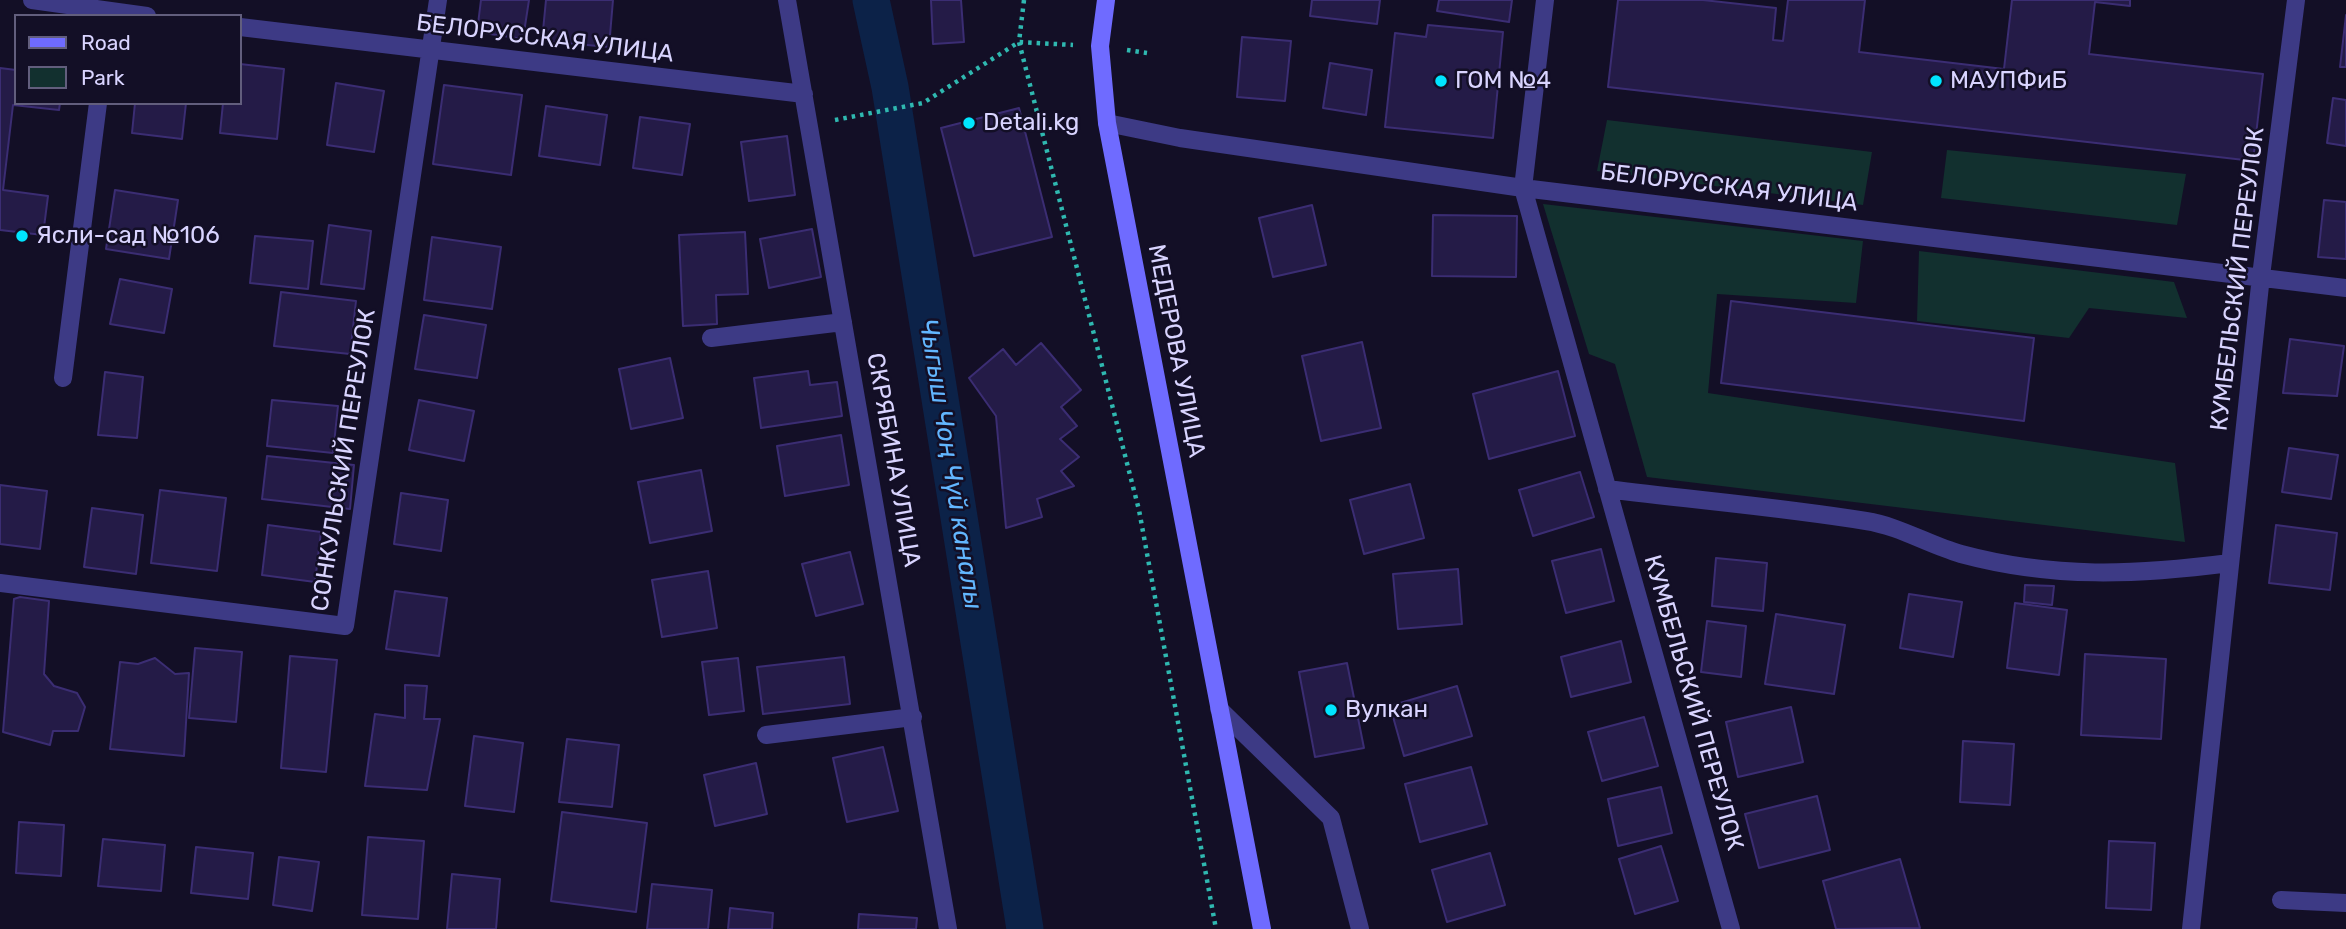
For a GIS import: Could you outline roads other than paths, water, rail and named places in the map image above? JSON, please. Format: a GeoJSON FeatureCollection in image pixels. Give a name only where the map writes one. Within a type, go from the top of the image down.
{"type":"FeatureCollection","features":[{"type":"Feature","properties":{"kind":"main road","name":"МЕДЕРОВА УЛИЦА"},"geometry":{"type":"LineString","coordinates":[[1106,0],[1100,46],[1107,123],[1262,929]]}},
{"type":"Feature","properties":{"kind":"street"},"geometry":{"type":"LineString","coordinates":[[32,0],[109,13]]}},
{"type":"Feature","properties":{"kind":"street","name":"СОНКУЛЬСКИЙ ПЕРЕУЛОК"},"geometry":{"type":"LineString","coordinates":[[0,583],[345,626],[438,0]]}},
{"type":"Feature","properties":{"kind":"street","name":"СКРЯБИНА УЛИЦА"},"geometry":{"type":"LineString","coordinates":[[787,0],[948,929]]}},
{"type":"Feature","properties":{"kind":"street","name":"КУМБЕЛЬСКИЙ ПЕРЕУЛОК"},"geometry":{"type":"LineString","coordinates":[[1545,0],[1523,188],[1731,929]]}},
{"type":"Feature","properties":{"kind":"street","name":"КУМБЕЛЬСКИЙ ПЕРЕУЛОК"},"geometry":{"type":"LineString","coordinates":[[2191,929],[2261,276],[2296,0]]}},
{"type":"Feature","properties":{"kind":"street","name":"БЕЛОРУССКАЯ УЛИЦА"},"geometry":{"type":"LineString","coordinates":[[242,27],[804,94]]}},
{"type":"Feature","properties":{"kind":"street"},"geometry":{"type":"LineString","coordinates":[[63,378],[98,105]]}},
{"type":"Feature","properties":{"kind":"street","name":"БЕЛОРУССКАЯ УЛИЦА"},"geometry":{"type":"LineString","coordinates":[[1107,123],[1180,138],[1523,188],[2346,288]]}},
{"type":"Feature","properties":{"kind":"street"},"geometry":{"type":"LineString","coordinates":[[711,338],[843,322]]}},
{"type":"Feature","properties":{"kind":"street"},"geometry":{"type":"LineString","coordinates":[[1607,489],[1869,521],[1961,554],[2061,571],[2096,575],[2152,573],[2230,563]]}},
{"type":"Feature","properties":{"kind":"street"},"geometry":{"type":"LineString","coordinates":[[1219,709],[1331,818],[1360,929]]}},
{"type":"Feature","properties":{"kind":"street"},"geometry":{"type":"LineString","coordinates":[[766,735],[913,717]]}},
{"type":"Feature","properties":{"kind":"street"},"geometry":{"type":"LineString","coordinates":[[2281,900],[2346,903]]}},
{"type":"Feature","properties":{"kind":"waterway","name":"Чыгыш Чоң Чүй каналы"},"geometry":{"type":"LineString","coordinates":[[871,0],[890,87],[1025,929]]}},
{"type":"Feature","properties":{"kind":"place","name":"ГОМ №4"},"geometry":{"type":"Point","coordinates":[1441,81]}},
{"type":"Feature","properties":{"kind":"place","name":"МАУПФиБ"},"geometry":{"type":"Point","coordinates":[1936,81]}},
{"type":"Feature","properties":{"kind":"place","name":"Detali.kg"},"geometry":{"type":"Point","coordinates":[969,123]}},
{"type":"Feature","properties":{"kind":"place","name":"Ясли-сад №106"},"geometry":{"type":"Point","coordinates":[22,236]}},
{"type":"Feature","properties":{"kind":"place","name":"Вулкан"},"geometry":{"type":"Point","coordinates":[1331,710]}}]}
